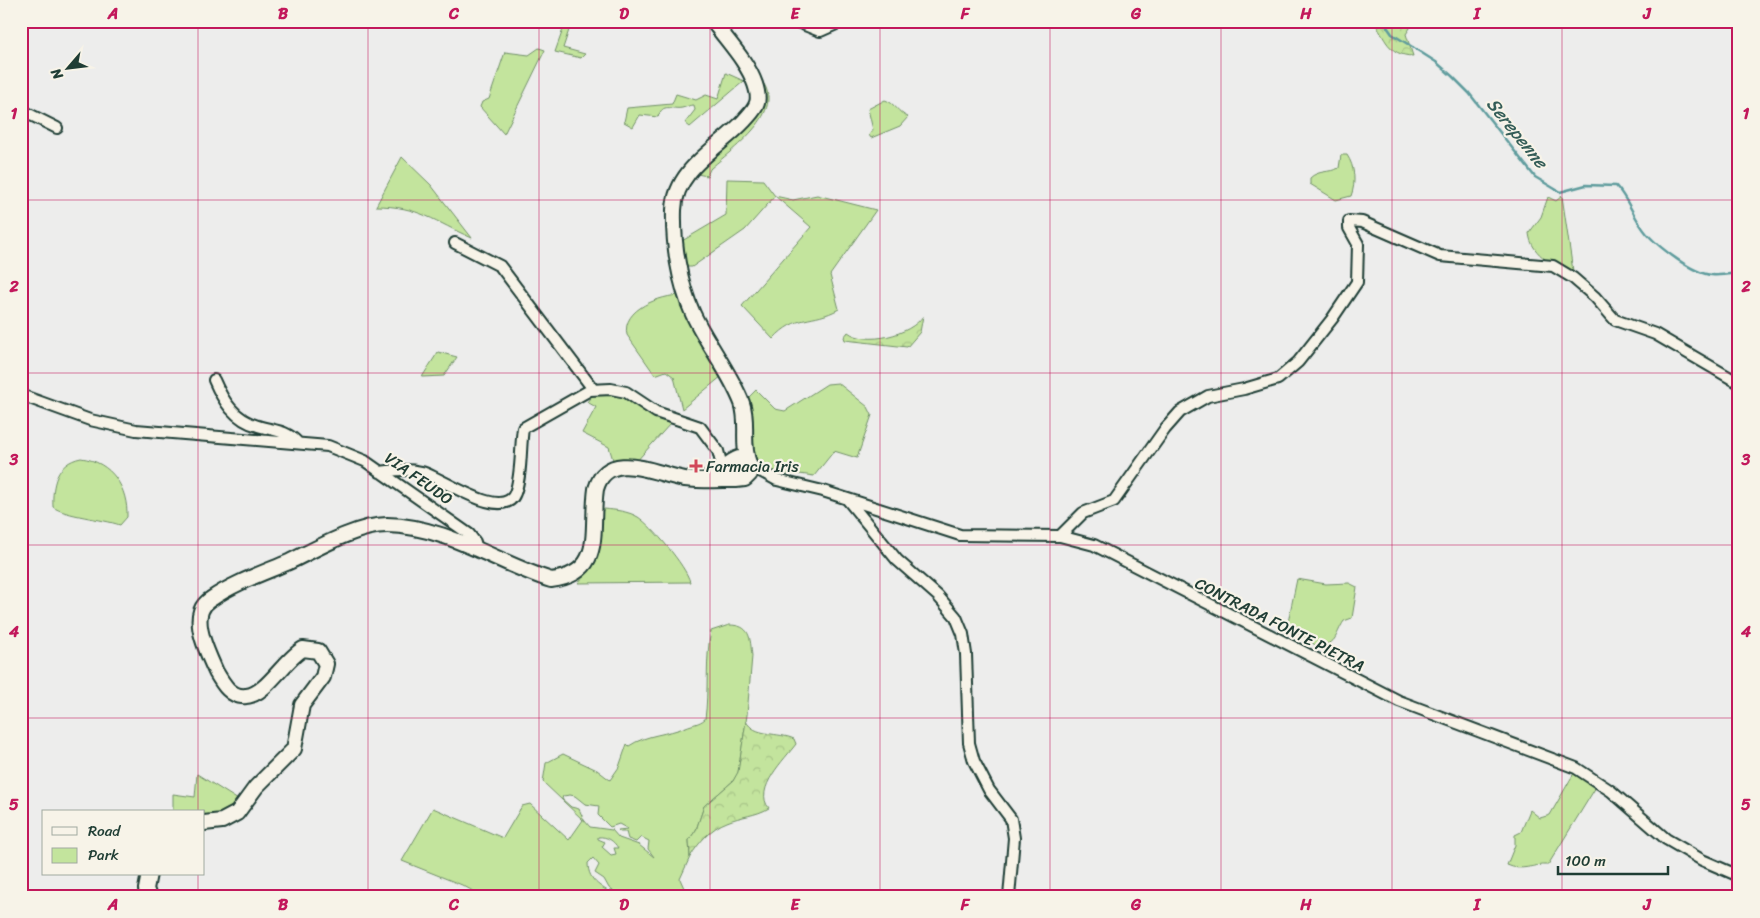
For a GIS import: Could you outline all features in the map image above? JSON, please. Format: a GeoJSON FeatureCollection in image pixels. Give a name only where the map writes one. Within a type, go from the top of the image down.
{"type":"FeatureCollection","features":[{"type":"Feature","properties":{"kind":"main road"},"geometry":{"type":"LineString","coordinates":[[713,21],[748,69],[755,83],[757,102],[754,110],[739,126],[692,167],[680,183],[674,209],[675,232],[687,298],[741,401],[744,448],[738,469]]}},
{"type":"Feature","properties":{"kind":"main road"},"geometry":{"type":"LineString","coordinates":[[800,21],[820,29],[838,21]]}},
{"type":"Feature","properties":{"kind":"main road","name":"VIA FEUDO"},"geometry":{"type":"LineString","coordinates":[[477,549],[534,575],[551,580],[567,578],[578,572],[588,562],[596,489],[601,478],[609,470],[619,466],[637,467],[684,478],[703,480],[738,469]]}},
{"type":"Feature","properties":{"kind":"main road"},"geometry":{"type":"LineString","coordinates":[[205,823],[222,822],[237,813],[256,787],[294,749],[302,705],[323,677],[326,664],[318,651],[303,649],[290,658],[260,691],[246,696],[229,691],[210,660],[201,630],[200,612],[206,602],[234,586],[372,527],[398,525],[477,549]]}},
{"type":"Feature","properties":{"kind":"main road"},"geometry":{"type":"LineString","coordinates":[[149,876],[146,889],[149,897]]}},
{"type":"Feature","properties":{"kind":"street"},"geometry":{"type":"LineString","coordinates":[[21,110],[57,128]]}},
{"type":"Feature","properties":{"kind":"street"},"geometry":{"type":"LineString","coordinates":[[1060,536],[1083,513],[1114,501],[1165,429],[1180,412],[1208,396],[1244,389],[1278,379],[1298,362],[1332,319],[1357,282],[1358,244],[1349,228],[1349,221],[1362,222],[1440,256],[1553,266],[1574,278],[1595,297],[1615,320],[1655,334],[1739,383]]}},
{"type":"Feature","properties":{"kind":"street"},"geometry":{"type":"LineString","coordinates":[[455,243],[500,266],[594,389]]}},
{"type":"Feature","properties":{"kind":"street"},"geometry":{"type":"LineString","coordinates":[[214,380],[222,397],[244,420],[258,426],[284,431],[297,442]]}},
{"type":"Feature","properties":{"kind":"street"},"geometry":{"type":"LineString","coordinates":[[380,472],[392,470],[423,472],[491,504],[509,501],[515,495],[523,428],[567,402],[594,389],[611,389],[626,392],[656,412],[688,421],[700,427],[718,451],[738,469]]}},
{"type":"Feature","properties":{"kind":"street","name":"VIA FEUDO"},"geometry":{"type":"LineString","coordinates":[[21,395],[111,426],[136,430],[297,442],[328,446],[346,451],[380,472],[469,534],[475,542],[477,549]]}},
{"type":"Feature","properties":{"kind":"street","name":"CONTRADA FONTE PIETRA"},"geometry":{"type":"LineString","coordinates":[[738,469],[847,499],[960,535],[1060,536],[1094,545],[1399,701],[1576,768],[1611,791],[1666,839],[1702,860],[1739,876]]}},
{"type":"Feature","properties":{"kind":"street"},"geometry":{"type":"LineString","coordinates":[[847,499],[897,560],[947,605],[963,634],[969,744],[974,761],[989,790],[1012,819],[1014,838],[1009,897]]}},
{"type":"Feature","properties":{"kind":"green space"},"geometry":{"type":"Polygon","coordinates":[[[566,21],[572,21],[563,48],[585,54],[581,58],[555,52],[566,21]]]}},
{"type":"Feature","properties":{"kind":"green space"},"geometry":{"type":"Polygon","coordinates":[[[1373,21],[1410,21],[1412,25],[1406,34],[1413,56],[1404,55],[1392,49],[1373,21]]]}},
{"type":"Feature","properties":{"kind":"green space"},"geometry":{"type":"Polygon","coordinates":[[[539,48],[545,50],[504,134],[480,107],[482,102],[489,99],[505,52],[529,55],[539,48]]]}},
{"type":"Feature","properties":{"kind":"green space"},"geometry":{"type":"Polygon","coordinates":[[[726,73],[744,81],[690,127],[685,123],[695,110],[694,105],[682,108],[665,108],[658,117],[640,115],[633,127],[624,122],[627,108],[672,104],[676,94],[696,100],[706,95],[718,99],[726,73]]]}},
{"type":"Feature","properties":{"kind":"green space"},"geometry":{"type":"Polygon","coordinates":[[[764,84],[768,96],[767,108],[761,120],[741,142],[710,169],[707,176],[697,174],[731,141],[764,84]]]}},
{"type":"Feature","properties":{"kind":"green space"},"geometry":{"type":"Polygon","coordinates":[[[885,100],[908,117],[900,126],[871,138],[869,135],[873,130],[868,109],[885,100]]]}},
{"type":"Feature","properties":{"kind":"green space"},"geometry":{"type":"Polygon","coordinates":[[[1341,155],[1347,155],[1350,160],[1354,175],[1354,186],[1351,196],[1336,200],[1310,184],[1310,178],[1313,175],[1339,168],[1341,155]]]}},
{"type":"Feature","properties":{"kind":"green space"},"geometry":{"type":"Polygon","coordinates":[[[402,157],[431,185],[472,238],[416,212],[376,206],[402,157]]]}},
{"type":"Feature","properties":{"kind":"green space"},"geometry":{"type":"Polygon","coordinates":[[[727,179],[763,180],[775,196],[745,230],[692,267],[686,267],[682,241],[726,215],[727,179]]]}},
{"type":"Feature","properties":{"kind":"green space"},"geometry":{"type":"Polygon","coordinates":[[[817,195],[876,210],[830,275],[839,309],[829,314],[790,325],[773,339],[742,306],[811,227],[775,196],[793,200],[817,195]]]}},
{"type":"Feature","properties":{"kind":"green space"},"geometry":{"type":"Polygon","coordinates":[[[1562,196],[1575,277],[1546,260],[1534,248],[1529,233],[1541,217],[1548,197],[1556,201],[1562,196]]]}},
{"type":"Feature","properties":{"kind":"green space"},"geometry":{"type":"Polygon","coordinates":[[[682,295],[722,376],[682,409],[674,377],[666,371],[655,375],[627,335],[627,326],[630,318],[644,305],[664,298],[682,295]]]}},
{"type":"Feature","properties":{"kind":"green space"},"geometry":{"type":"Polygon","coordinates":[[[923,316],[920,332],[907,347],[845,340],[844,337],[848,332],[866,338],[888,336],[909,328],[923,316]]]}},
{"type":"Feature","properties":{"kind":"green space"},"geometry":{"type":"Polygon","coordinates":[[[438,352],[457,357],[444,376],[422,377],[438,352]]]}},
{"type":"Feature","properties":{"kind":"green space"},"geometry":{"type":"Polygon","coordinates":[[[838,383],[868,407],[872,415],[857,458],[834,451],[814,476],[792,473],[780,476],[760,466],[752,453],[749,436],[753,427],[748,398],[756,390],[775,409],[785,411],[827,384],[838,383]]]}},
{"type":"Feature","properties":{"kind":"green space"},"geometry":{"type":"Polygon","coordinates":[[[613,393],[637,402],[657,418],[670,424],[635,463],[614,463],[609,447],[582,433],[596,407],[587,402],[593,394],[613,393]]]}},
{"type":"Feature","properties":{"kind":"green space"},"geometry":{"type":"Polygon","coordinates":[[[81,458],[92,460],[101,465],[116,478],[125,496],[127,506],[127,517],[120,525],[66,513],[53,507],[53,491],[57,476],[66,465],[81,458]]]}},
{"type":"Feature","properties":{"kind":"green space"},"geometry":{"type":"Polygon","coordinates":[[[604,509],[630,513],[644,522],[660,537],[682,566],[690,582],[578,583],[595,563],[600,515],[604,509]]]}},
{"type":"Feature","properties":{"kind":"green space"},"geometry":{"type":"Polygon","coordinates":[[[1297,579],[1326,584],[1349,583],[1357,587],[1352,618],[1344,621],[1332,642],[1315,645],[1302,635],[1286,632],[1297,579]]]}},
{"type":"Feature","properties":{"kind":"green space"},"geometry":{"type":"Polygon","coordinates":[[[729,625],[742,627],[750,638],[752,656],[747,715],[738,773],[733,781],[704,806],[696,830],[689,840],[690,857],[680,879],[688,897],[621,897],[609,888],[604,879],[595,873],[599,865],[593,858],[588,863],[594,880],[602,888],[618,897],[484,897],[462,885],[402,861],[433,808],[503,838],[522,806],[530,804],[569,840],[583,820],[543,782],[546,763],[563,754],[597,770],[610,780],[619,767],[627,744],[629,746],[643,739],[679,730],[705,719],[711,631],[729,625]],[[563,796],[562,799],[571,807],[579,809],[590,827],[612,830],[619,838],[639,845],[654,857],[648,849],[649,841],[641,837],[636,842],[628,839],[626,832],[618,830],[628,829],[619,824],[610,827],[598,815],[599,806],[585,804],[575,796],[563,796]],[[598,837],[598,839],[605,842],[602,847],[611,855],[616,854],[614,848],[618,848],[610,839],[598,837]]]}},
{"type":"Feature","properties":{"kind":"green space"},"geometry":{"type":"Polygon","coordinates":[[[746,721],[755,730],[794,739],[796,744],[772,774],[768,783],[765,800],[769,808],[759,813],[732,820],[716,828],[701,841],[690,857],[689,840],[696,830],[704,806],[733,781],[738,772],[746,721]]]}},
{"type":"Feature","properties":{"kind":"green space"},"geometry":{"type":"Polygon","coordinates":[[[1574,773],[1596,787],[1548,865],[1518,868],[1507,865],[1515,845],[1515,835],[1521,832],[1530,810],[1540,818],[1550,815],[1574,773]]]}},
{"type":"Feature","properties":{"kind":"green space"},"geometry":{"type":"Polygon","coordinates":[[[197,774],[243,803],[205,821],[205,810],[173,810],[173,794],[195,797],[197,774]]]}},
{"type":"Feature","properties":{"kind":"waterway","name":"Serepenne"},"geometry":{"type":"LineString","coordinates":[[1383,21],[1392,34],[1436,62],[1469,93],[1535,177],[1560,192],[1586,185],[1616,186],[1625,197],[1638,222],[1647,234],[1677,259],[1704,274],[1739,273]]}},
{"type":"Feature","properties":{"kind":"place","name":"Farmacia Iris"},"geometry":{"type":"Point","coordinates":[696,466]}}]}
